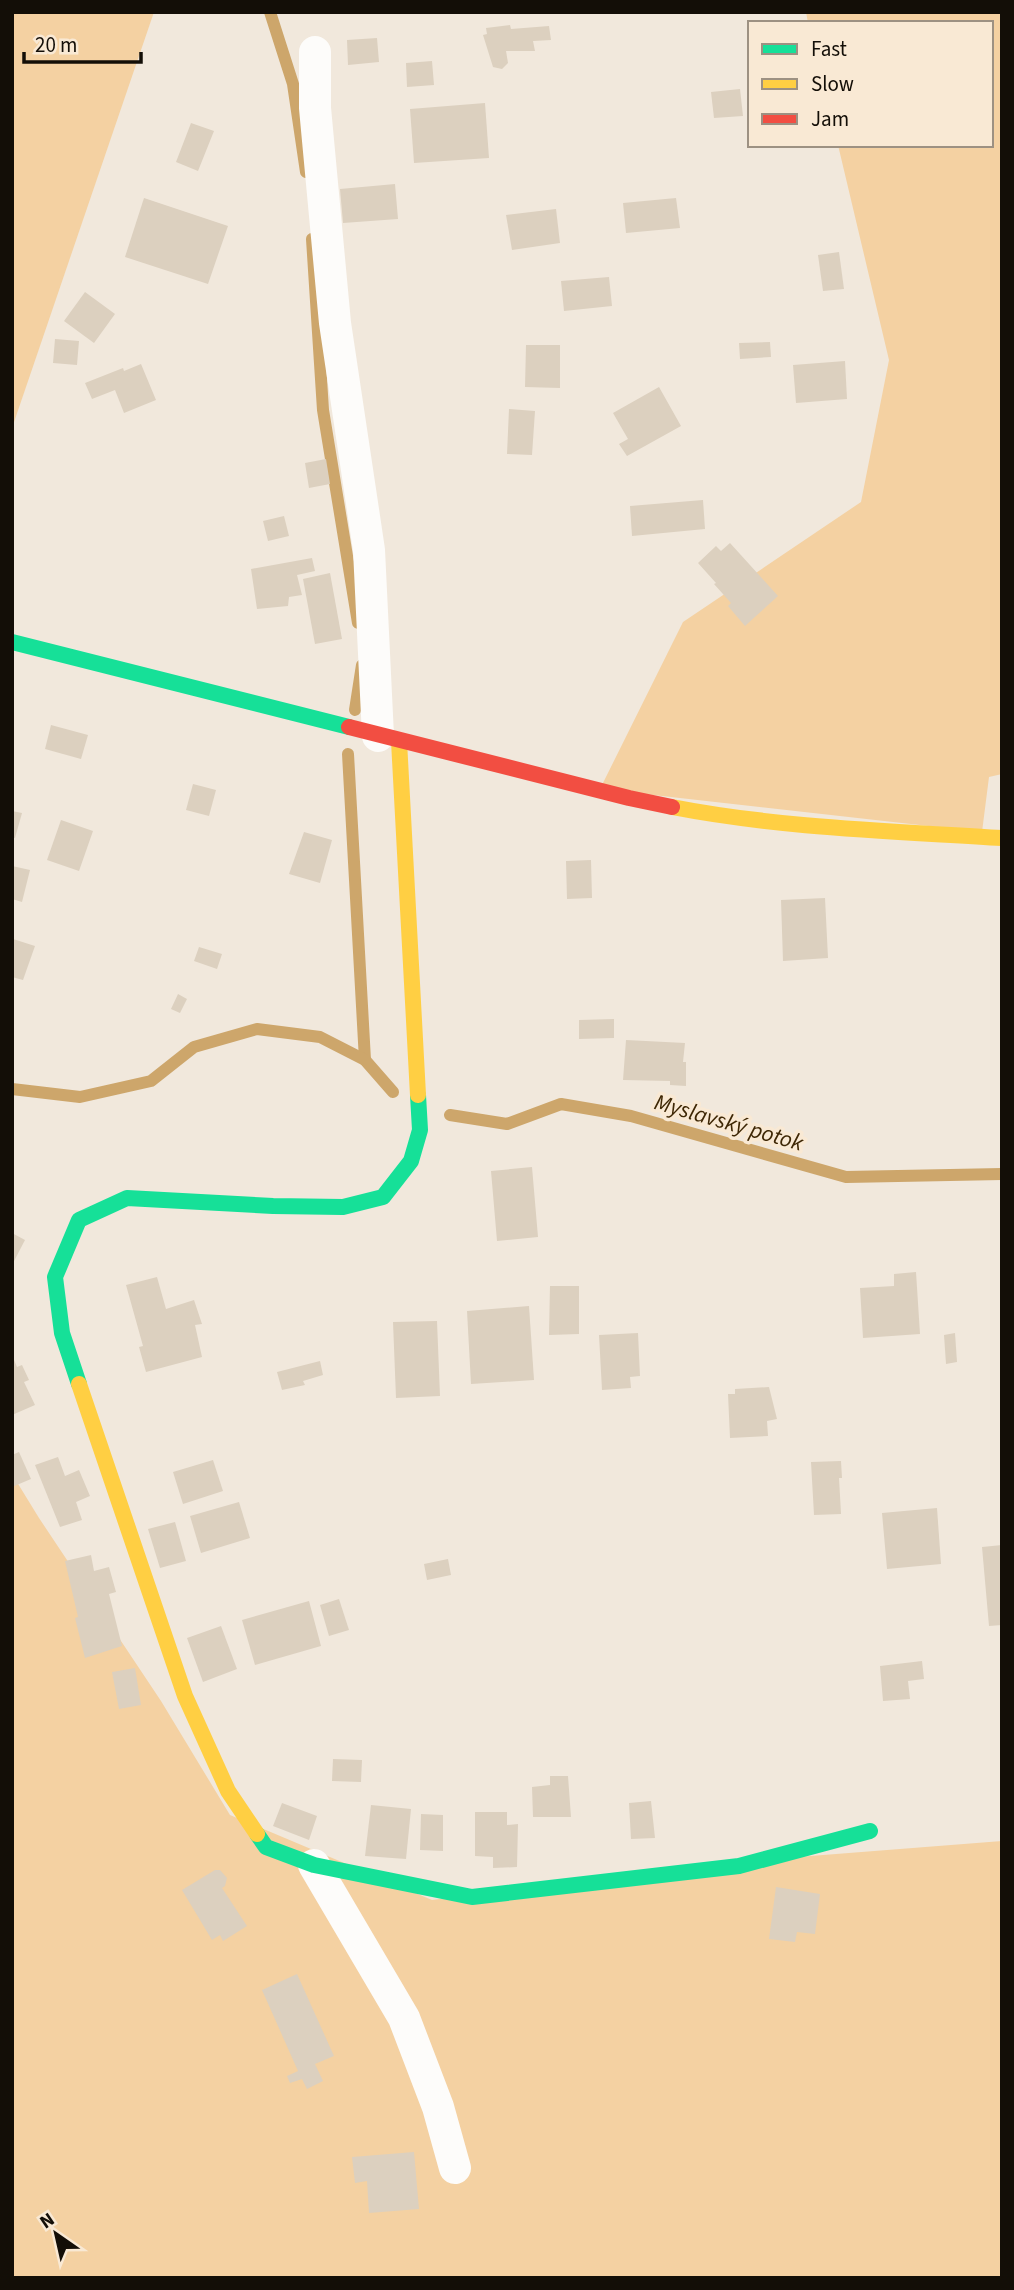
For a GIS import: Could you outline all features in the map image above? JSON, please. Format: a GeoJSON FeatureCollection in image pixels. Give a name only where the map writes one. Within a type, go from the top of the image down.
{"type":"FeatureCollection","features":[{"type":"Feature","properties":{"kind":"street"},"geometry":{"type":"LineString","coordinates":[[315,52],[314,108],[335,323],[369,550],[388,738],[420,1130],[411,1161],[383,1197],[344,1207],[127,1198],[79,1220],[55,1277],[62,1333],[185,1696],[228,1791],[266,1847],[314,1865],[472,1897],[738,1866],[870,1831]]}},
{"type":"Feature","properties":{"kind":"street"},"geometry":{"type":"LineString","coordinates":[[12,642],[617,796],[714,815],[830,827],[1002,838]]}},
{"type":"Feature","properties":{"kind":"street"},"geometry":{"type":"LineString","coordinates":[[314,1865],[404,2018],[438,2107],[454,2168]]}},
{"type":"Feature","properties":{"kind":"shaded area"},"geometry":{"type":"Polygon","coordinates":[[[12,12],[154,12],[12,428],[12,12]]]}},
{"type":"Feature","properties":{"kind":"shaded area"},"geometry":{"type":"Polygon","coordinates":[[[806,12],[1002,12],[1002,774],[989,777],[982,832],[600,789],[683,622],[861,502],[889,360],[838,147],[993,147],[993,21],[808,21],[806,12]]]}},
{"type":"Feature","properties":{"kind":"shaded area"},"geometry":{"type":"Polygon","coordinates":[[[12,1474],[161,1701],[230,1815],[432,1900],[785,1858],[1002,1841],[1002,2278],[12,2278],[12,1474]]]}},
{"type":"Feature","properties":{"kind":"building"},"geometry":{"type":"Polygon","coordinates":[[[510,25],[511,29],[549,26],[551,40],[533,41],[535,51],[506,51],[508,63],[502,69],[493,67],[483,35],[487,34],[486,28],[510,25]]]}},
{"type":"Feature","properties":{"kind":"building"},"geometry":{"type":"Polygon","coordinates":[[[377,38],[379,62],[348,65],[347,40],[377,38]]]}},
{"type":"Feature","properties":{"kind":"building"},"geometry":{"type":"Polygon","coordinates":[[[432,61],[434,85],[407,87],[406,63],[432,61]]]}},
{"type":"Feature","properties":{"kind":"building"},"geometry":{"type":"Polygon","coordinates":[[[740,89],[743,116],[714,118],[711,92],[740,89]]]}},
{"type":"Feature","properties":{"kind":"building"},"geometry":{"type":"Polygon","coordinates":[[[485,103],[489,158],[414,163],[410,109],[485,103]]]}},
{"type":"Feature","properties":{"kind":"building"},"geometry":{"type":"Polygon","coordinates":[[[191,123],[214,131],[198,171],[176,162],[191,123]]]}},
{"type":"Feature","properties":{"kind":"building"},"geometry":{"type":"Polygon","coordinates":[[[395,184],[398,219],[343,223],[340,189],[395,184]]]}},
{"type":"Feature","properties":{"kind":"building"},"geometry":{"type":"Polygon","coordinates":[[[144,198],[228,226],[208,284],[125,257],[144,198]]]}},
{"type":"Feature","properties":{"kind":"building"},"geometry":{"type":"Polygon","coordinates":[[[676,198],[680,228],[626,233],[623,203],[676,198]]]}},
{"type":"Feature","properties":{"kind":"building"},"geometry":{"type":"Polygon","coordinates":[[[556,209],[560,243],[512,250],[506,215],[556,209]]]}},
{"type":"Feature","properties":{"kind":"building"},"geometry":{"type":"Polygon","coordinates":[[[839,252],[844,289],[823,291],[818,255],[839,252]]]}},
{"type":"Feature","properties":{"kind":"building"},"geometry":{"type":"Polygon","coordinates":[[[609,277],[612,306],[564,311],[561,281],[609,277]]]}},
{"type":"Feature","properties":{"kind":"building"},"geometry":{"type":"Polygon","coordinates":[[[85,292],[115,314],[94,343],[64,321],[85,292]]]}},
{"type":"Feature","properties":{"kind":"building"},"geometry":{"type":"Polygon","coordinates":[[[55,339],[79,341],[77,365],[53,363],[55,339]]]}},
{"type":"Feature","properties":{"kind":"building"},"geometry":{"type":"Polygon","coordinates":[[[770,342],[771,357],[740,359],[739,343],[770,342]]]}},
{"type":"Feature","properties":{"kind":"building"},"geometry":{"type":"Polygon","coordinates":[[[526,345],[560,345],[560,388],[525,387],[526,345]]]}},
{"type":"Feature","properties":{"kind":"building"},"geometry":{"type":"Polygon","coordinates":[[[845,361],[847,399],[796,403],[793,365],[845,361]]]}},
{"type":"Feature","properties":{"kind":"building"},"geometry":{"type":"Polygon","coordinates":[[[141,364],[156,400],[124,413],[115,390],[92,399],[85,383],[141,364]]]}},
{"type":"Feature","properties":{"kind":"building"},"geometry":{"type":"Polygon","coordinates":[[[659,387],[681,426],[627,456],[619,444],[628,439],[613,413],[659,387]]]}},
{"type":"Feature","properties":{"kind":"building"},"geometry":{"type":"Polygon","coordinates":[[[509,409],[535,411],[532,455],[507,454],[509,409]]]}},
{"type":"Feature","properties":{"kind":"building"},"geometry":{"type":"Polygon","coordinates":[[[326,459],[330,484],[309,488],[305,463],[326,459]]]}},
{"type":"Feature","properties":{"kind":"building"},"geometry":{"type":"Polygon","coordinates":[[[703,500],[705,529],[632,536],[630,506],[703,500]]]}},
{"type":"Feature","properties":{"kind":"building"},"geometry":{"type":"Polygon","coordinates":[[[284,516],[289,536],[268,541],[263,521],[284,516]]]}},
{"type":"Feature","properties":{"kind":"building"},"geometry":{"type":"Polygon","coordinates":[[[730,543],[778,596],[745,626],[728,606],[731,603],[698,563],[716,546],[721,551],[730,543]]]}},
{"type":"Feature","properties":{"kind":"building"},"geometry":{"type":"Polygon","coordinates":[[[312,558],[315,571],[297,575],[302,595],[289,597],[288,606],[257,609],[251,569],[312,558]]]}},
{"type":"Feature","properties":{"kind":"building"},"geometry":{"type":"Polygon","coordinates":[[[330,573],[342,639],[315,644],[303,579],[330,573]]]}},
{"type":"Feature","properties":{"kind":"building"},"geometry":{"type":"Polygon","coordinates":[[[51,725],[88,735],[81,759],[45,749],[51,725]]]}},
{"type":"Feature","properties":{"kind":"building"},"geometry":{"type":"Polygon","coordinates":[[[193,784],[216,790],[209,816],[186,810],[193,784]]]}},
{"type":"Feature","properties":{"kind":"building"},"geometry":{"type":"Polygon","coordinates":[[[12,811],[22,813],[15,838],[12,837],[12,811]]]}},
{"type":"Feature","properties":{"kind":"building"},"geometry":{"type":"Polygon","coordinates":[[[61,820],[93,831],[79,871],[47,860],[61,820]]]}},
{"type":"Feature","properties":{"kind":"building"},"geometry":{"type":"Polygon","coordinates":[[[304,832],[332,840],[320,883],[289,874],[304,832]]]}},
{"type":"Feature","properties":{"kind":"building"},"geometry":{"type":"Polygon","coordinates":[[[591,860],[592,898],[567,899],[566,861],[591,860]]]}},
{"type":"Feature","properties":{"kind":"building"},"geometry":{"type":"Polygon","coordinates":[[[12,866],[30,870],[22,902],[12,899],[12,866]]]}},
{"type":"Feature","properties":{"kind":"building"},"geometry":{"type":"Polygon","coordinates":[[[825,898],[828,958],[783,961],[781,900],[825,898]]]}},
{"type":"Feature","properties":{"kind":"building"},"geometry":{"type":"Polygon","coordinates":[[[13,939],[35,946],[23,980],[12,977],[13,939]]]}},
{"type":"Feature","properties":{"kind":"building"},"geometry":{"type":"Polygon","coordinates":[[[199,947],[222,954],[217,969],[194,961],[199,947]]]}},
{"type":"Feature","properties":{"kind":"building"},"geometry":{"type":"Polygon","coordinates":[[[178,994],[187,999],[180,1013],[171,1009],[178,994]]]}},
{"type":"Feature","properties":{"kind":"building"},"geometry":{"type":"Polygon","coordinates":[[[614,1019],[614,1038],[579,1039],[579,1020],[614,1019]]]}},
{"type":"Feature","properties":{"kind":"building"},"geometry":{"type":"Polygon","coordinates":[[[626,1040],[685,1043],[683,1062],[686,1062],[686,1086],[670,1085],[670,1081],[623,1080],[626,1040]]]}},
{"type":"Feature","properties":{"kind":"building"},"geometry":{"type":"Polygon","coordinates":[[[532,1167],[538,1237],[497,1241],[491,1171],[532,1167]]]}},
{"type":"Feature","properties":{"kind":"building"},"geometry":{"type":"Polygon","coordinates":[[[12,1233],[25,1240],[12,1265],[12,1233]]]}},
{"type":"Feature","properties":{"kind":"building"},"geometry":{"type":"Polygon","coordinates":[[[916,1272],[920,1334],[863,1338],[860,1288],[894,1286],[894,1274],[916,1272]]]}},
{"type":"Feature","properties":{"kind":"building"},"geometry":{"type":"Polygon","coordinates":[[[157,1277],[166,1309],[194,1300],[202,1324],[195,1325],[202,1357],[146,1372],[139,1347],[143,1346],[126,1285],[157,1277]]]}},
{"type":"Feature","properties":{"kind":"building"},"geometry":{"type":"Polygon","coordinates":[[[550,1286],[579,1286],[579,1334],[549,1335],[550,1286]]]}},
{"type":"Feature","properties":{"kind":"building"},"geometry":{"type":"Polygon","coordinates":[[[529,1306],[534,1380],[471,1384],[467,1311],[529,1306]]]}},
{"type":"Feature","properties":{"kind":"building"},"geometry":{"type":"Polygon","coordinates":[[[437,1321],[440,1396],[396,1398],[393,1322],[437,1321]]]}},
{"type":"Feature","properties":{"kind":"building"},"geometry":{"type":"Polygon","coordinates":[[[638,1333],[640,1376],[630,1377],[631,1388],[602,1390],[599,1335],[638,1333]]]}},
{"type":"Feature","properties":{"kind":"building"},"geometry":{"type":"Polygon","coordinates":[[[955,1333],[957,1362],[946,1364],[944,1335],[955,1333]]]}},
{"type":"Feature","properties":{"kind":"building"},"geometry":{"type":"Polygon","coordinates":[[[12,1355],[17,1367],[22,1365],[29,1380],[24,1382],[35,1405],[12,1415],[12,1355]]]}},
{"type":"Feature","properties":{"kind":"building"},"geometry":{"type":"Polygon","coordinates":[[[320,1361],[323,1375],[303,1381],[305,1385],[282,1390],[277,1372],[320,1361]]]}},
{"type":"Feature","properties":{"kind":"building"},"geometry":{"type":"Polygon","coordinates":[[[769,1387],[777,1419],[767,1421],[768,1436],[730,1438],[728,1394],[735,1394],[735,1389],[769,1387]]]}},
{"type":"Feature","properties":{"kind":"building"},"geometry":{"type":"Polygon","coordinates":[[[19,1452],[31,1479],[12,1487],[12,1455],[19,1452]]]}},
{"type":"Feature","properties":{"kind":"building"},"geometry":{"type":"Polygon","coordinates":[[[58,1457],[65,1476],[79,1470],[90,1496],[76,1502],[82,1520],[60,1527],[35,1465],[58,1457]]]}},
{"type":"Feature","properties":{"kind":"building"},"geometry":{"type":"Polygon","coordinates":[[[213,1460],[223,1491],[183,1504],[173,1472],[213,1460]]]}},
{"type":"Feature","properties":{"kind":"building"},"geometry":{"type":"Polygon","coordinates":[[[841,1461],[841,1514],[814,1515],[811,1462],[841,1461]]]}},
{"type":"Feature","properties":{"kind":"building"},"geometry":{"type":"Polygon","coordinates":[[[239,1502],[250,1538],[201,1553],[190,1516],[239,1502]]]}},
{"type":"Feature","properties":{"kind":"building"},"geometry":{"type":"Polygon","coordinates":[[[937,1508],[941,1564],[887,1569],[882,1513],[937,1508]]]}},
{"type":"Feature","properties":{"kind":"building"},"geometry":{"type":"Polygon","coordinates":[[[175,1522],[186,1561],[160,1568],[148,1529],[175,1522]]]}},
{"type":"Feature","properties":{"kind":"building"},"geometry":{"type":"Polygon","coordinates":[[[1002,1545],[1002,1625],[989,1626],[982,1547],[1002,1545]]]}},
{"type":"Feature","properties":{"kind":"building"},"geometry":{"type":"Polygon","coordinates":[[[91,1555],[94,1571],[109,1567],[116,1592],[109,1594],[122,1646],[85,1658],[65,1561],[91,1555]]]}},
{"type":"Feature","properties":{"kind":"building"},"geometry":{"type":"Polygon","coordinates":[[[448,1559],[451,1575],[427,1580],[424,1564],[448,1559]]]}},
{"type":"Feature","properties":{"kind":"building"},"geometry":{"type":"Polygon","coordinates":[[[339,1599],[349,1630],[329,1636],[320,1605],[339,1599]]]}},
{"type":"Feature","properties":{"kind":"building"},"geometry":{"type":"Polygon","coordinates":[[[309,1601],[321,1646],[255,1665],[242,1620],[309,1601]]]}},
{"type":"Feature","properties":{"kind":"building"},"geometry":{"type":"Polygon","coordinates":[[[221,1626],[237,1669],[203,1682],[187,1638],[221,1626]]]}},
{"type":"Feature","properties":{"kind":"building"},"geometry":{"type":"Polygon","coordinates":[[[922,1661],[924,1679],[908,1681],[910,1699],[883,1701],[880,1666],[922,1661]]]}},
{"type":"Feature","properties":{"kind":"building"},"geometry":{"type":"Polygon","coordinates":[[[135,1668],[141,1705],[119,1709],[112,1672],[135,1668]]]}},
{"type":"Feature","properties":{"kind":"building"},"geometry":{"type":"Polygon","coordinates":[[[333,1759],[362,1760],[361,1782],[332,1781],[333,1759]]]}},
{"type":"Feature","properties":{"kind":"building"},"geometry":{"type":"Polygon","coordinates":[[[550,1776],[568,1776],[571,1817],[533,1817],[532,1787],[550,1785],[550,1776]]]}},
{"type":"Feature","properties":{"kind":"building"},"geometry":{"type":"Polygon","coordinates":[[[651,1801],[655,1838],[631,1839],[629,1803],[651,1801]]]}},
{"type":"Feature","properties":{"kind":"building"},"geometry":{"type":"Polygon","coordinates":[[[282,1803],[317,1816],[309,1840],[273,1826],[282,1803]]]}},
{"type":"Feature","properties":{"kind":"building"},"geometry":{"type":"Polygon","coordinates":[[[371,1805],[411,1809],[406,1859],[365,1856],[371,1805]]]}},
{"type":"Feature","properties":{"kind":"building"},"geometry":{"type":"Polygon","coordinates":[[[475,1812],[507,1812],[507,1825],[518,1824],[517,1867],[493,1868],[493,1857],[475,1856],[475,1812]]]}},
{"type":"Feature","properties":{"kind":"building"},"geometry":{"type":"Polygon","coordinates":[[[421,1814],[443,1815],[443,1851],[420,1850],[421,1814]]]}},
{"type":"Feature","properties":{"kind":"building"},"geometry":{"type":"Polygon","coordinates":[[[215,1870],[220,1870],[227,1878],[222,1888],[247,1926],[223,1941],[220,1935],[212,1940],[182,1890],[215,1870]]]}},
{"type":"Feature","properties":{"kind":"building"},"geometry":{"type":"Polygon","coordinates":[[[776,1887],[820,1894],[815,1934],[797,1932],[795,1942],[769,1939],[776,1887]]]}},
{"type":"Feature","properties":{"kind":"building"},"geometry":{"type":"Polygon","coordinates":[[[297,1974],[334,2056],[315,2064],[323,2081],[307,2089],[302,2079],[290,2083],[287,2076],[298,2071],[262,1990],[297,1974]]]}},
{"type":"Feature","properties":{"kind":"building"},"geometry":{"type":"Polygon","coordinates":[[[414,2152],[419,2209],[369,2213],[367,2181],[355,2183],[352,2157],[414,2152]]]}},
{"type":"Feature","properties":{"kind":"waterway"},"geometry":{"type":"LineString","coordinates":[[270,12],[293,84],[306,172]]}},
{"type":"Feature","properties":{"kind":"waterway"},"geometry":{"type":"LineString","coordinates":[[312,239],[323,410],[358,623]]}},
{"type":"Feature","properties":{"kind":"waterway"},"geometry":{"type":"LineString","coordinates":[[355,710],[362,665]]}},
{"type":"Feature","properties":{"kind":"waterway"},"geometry":{"type":"LineString","coordinates":[[348,754],[365,1060]]}},
{"type":"Feature","properties":{"kind":"waterway","name":"Myslavský potok"},"geometry":{"type":"LineString","coordinates":[[12,1089],[80,1097],[151,1081],[194,1047],[257,1029],[320,1037],[365,1060],[393,1092]]}},
{"type":"Feature","properties":{"kind":"waterway","name":"Myslavský potok"},"geometry":{"type":"LineString","coordinates":[[450,1115],[507,1124],[561,1104],[631,1116],[846,1177],[1002,1174]]}},
{"type":"Feature","properties":{"kind":"traffic: fast"},"geometry":{"type":"LineString","coordinates":[[12,642],[349,727]]}},
{"type":"Feature","properties":{"kind":"traffic: fast"},"geometry":{"type":"LineString","coordinates":[[79,1384],[62,1333],[55,1277],[79,1220],[127,1198],[343,1207],[383,1197],[411,1161],[420,1130],[418,1095]]}},
{"type":"Feature","properties":{"kind":"traffic: fast"},"geometry":{"type":"LineString","coordinates":[[257,1834],[266,1847],[314,1865],[472,1897],[739,1866],[870,1831]]}},
{"type":"Feature","properties":{"kind":"traffic: slow"},"geometry":{"type":"LineString","coordinates":[[399,741],[418,1095]]}},
{"type":"Feature","properties":{"kind":"traffic: slow"},"geometry":{"type":"LineString","coordinates":[[672,807],[795,824],[1002,838]]}},
{"type":"Feature","properties":{"kind":"traffic: slow"},"geometry":{"type":"LineString","coordinates":[[79,1384],[185,1696],[228,1791],[257,1834]]}},
{"type":"Feature","properties":{"kind":"traffic: jam"},"geometry":{"type":"LineString","coordinates":[[349,727],[672,807]]}}]}
